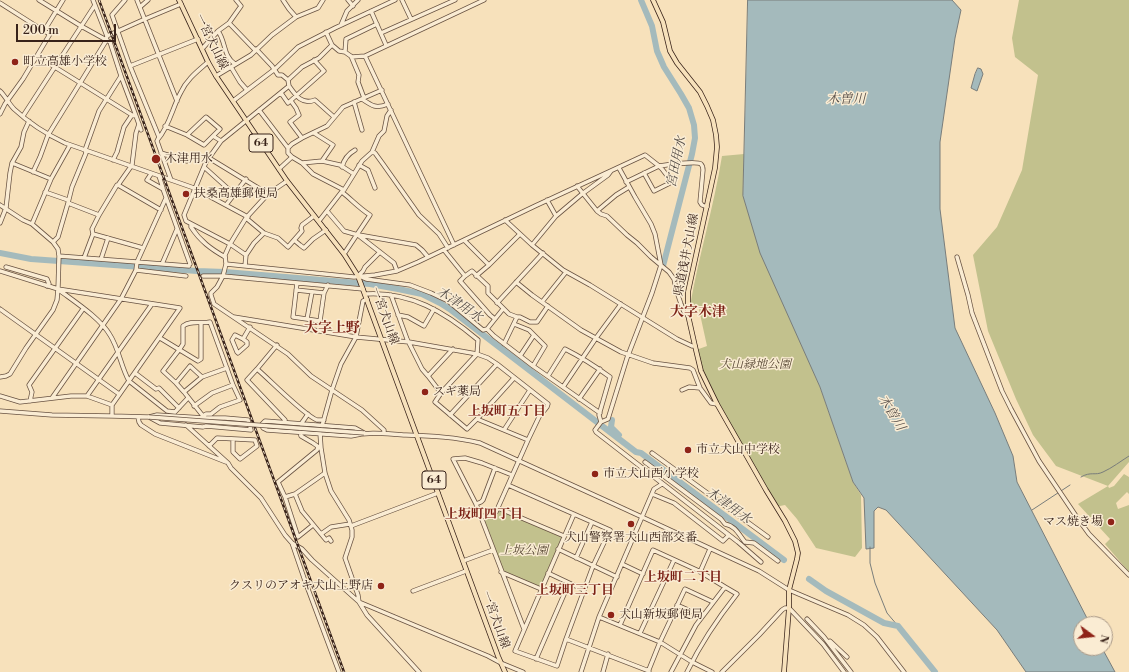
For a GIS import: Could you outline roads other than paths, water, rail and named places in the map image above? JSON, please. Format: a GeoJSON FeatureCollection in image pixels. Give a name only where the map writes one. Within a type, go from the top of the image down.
{"type":"FeatureCollection","features":[{"type":"Feature","properties":{"kind":"main road","name":"県道浅井犬山線"},"geometry":{"type":"LineString","coordinates":[[654,0],[663,22],[670,51],[677,63],[700,92],[708,106],[716,135],[717,157],[688,292],[688,315],[701,371],[717,404],[785,521],[795,541],[798,553],[789,590],[784,672]]}},
{"type":"Feature","properties":{"kind":"main road","name":"一宮犬山線"},"geometry":{"type":"LineString","coordinates":[[180,2],[216,76],[287,181],[344,254],[358,276],[500,663],[505,672]]}},
{"type":"Feature","properties":{"kind":"street"},"geometry":{"type":"LineString","coordinates":[[39,0],[110,42],[134,115],[141,130]]}},
{"type":"Feature","properties":{"kind":"street"},"geometry":{"type":"LineString","coordinates":[[44,31],[62,0]]}},
{"type":"Feature","properties":{"kind":"street"},"geometry":{"type":"LineString","coordinates":[[33,172],[48,135],[106,41],[107,36],[93,0]]}},
{"type":"Feature","properties":{"kind":"street"},"geometry":{"type":"LineString","coordinates":[[125,0],[112,15],[130,66],[159,138]]}},
{"type":"Feature","properties":{"kind":"street"},"geometry":{"type":"LineString","coordinates":[[137,0],[176,101]]}},
{"type":"Feature","properties":{"kind":"street"},"geometry":{"type":"LineString","coordinates":[[140,7],[148,0]]}},
{"type":"Feature","properties":{"kind":"street"},"geometry":{"type":"LineString","coordinates":[[202,49],[218,31],[229,23],[241,6],[236,0]]}},
{"type":"Feature","properties":{"kind":"street"},"geometry":{"type":"LineString","coordinates":[[283,0],[296,17]]}},
{"type":"Feature","properties":{"kind":"street"},"geometry":{"type":"LineString","coordinates":[[216,76],[250,55],[272,35],[296,17],[318,8],[322,0]]}},
{"type":"Feature","properties":{"kind":"street"},"geometry":{"type":"LineString","coordinates":[[348,0],[353,6]]}},
{"type":"Feature","properties":{"kind":"street"},"geometry":{"type":"LineString","coordinates":[[341,25],[347,11],[358,0]]}},
{"type":"Feature","properties":{"kind":"street"},"geometry":{"type":"LineString","coordinates":[[233,101],[275,69],[298,47],[326,32],[395,0]]}},
{"type":"Feature","properties":{"kind":"street"},"geometry":{"type":"LineString","coordinates":[[402,0],[411,19]]}},
{"type":"Feature","properties":{"kind":"street"},"geometry":{"type":"LineString","coordinates":[[382,33],[455,0]]}},
{"type":"Feature","properties":{"kind":"street"},"geometry":{"type":"LineString","coordinates":[[326,32],[332,45],[339,51],[345,52],[352,58],[365,56],[484,0]]}},
{"type":"Feature","properties":{"kind":"street"},"geometry":{"type":"LineString","coordinates":[[107,36],[180,2]]}},
{"type":"Feature","properties":{"kind":"street"},"geometry":{"type":"LineString","coordinates":[[0,3],[50,34],[0,114]]}},
{"type":"Feature","properties":{"kind":"street"},"geometry":{"type":"LineString","coordinates":[[24,116],[95,5]]}},
{"type":"Feature","properties":{"kind":"street"},"geometry":{"type":"LineString","coordinates":[[371,11],[386,45]]}},
{"type":"Feature","properties":{"kind":"street"},"geometry":{"type":"LineString","coordinates":[[229,23],[275,69],[278,75],[282,75],[288,80],[296,96],[304,101],[311,102],[315,100],[334,117]]}},
{"type":"Feature","properties":{"kind":"street"},"geometry":{"type":"LineString","coordinates":[[345,52],[346,39],[377,24]]}},
{"type":"Feature","properties":{"kind":"street"},"geometry":{"type":"LineString","coordinates":[[218,31],[222,36],[226,53],[235,64]]}},
{"type":"Feature","properties":{"kind":"street"},"geometry":{"type":"LineString","coordinates":[[130,66],[198,39]]}},
{"type":"Feature","properties":{"kind":"street"},"geometry":{"type":"LineString","coordinates":[[288,80],[302,67],[319,58],[332,45]]}},
{"type":"Feature","properties":{"kind":"street"},"geometry":{"type":"LineString","coordinates":[[37,56],[134,115]]}},
{"type":"Feature","properties":{"kind":"street"},"geometry":{"type":"LineString","coordinates":[[351,56],[358,75],[358,82],[363,98],[368,103],[378,107],[388,104]]}},
{"type":"Feature","properties":{"kind":"street"},"geometry":{"type":"LineString","coordinates":[[365,56],[454,245]]}},
{"type":"Feature","properties":{"kind":"street"},"geometry":{"type":"LineString","coordinates":[[281,93],[288,103],[324,71],[314,60]]}},
{"type":"Feature","properties":{"kind":"street"},"geometry":{"type":"LineString","coordinates":[[171,180],[157,141],[166,126],[176,101],[191,76],[208,62]]}},
{"type":"Feature","properties":{"kind":"street"},"geometry":{"type":"LineString","coordinates":[[231,67],[240,82],[248,90]]}},
{"type":"Feature","properties":{"kind":"street"},"geometry":{"type":"LineString","coordinates":[[53,242],[58,237],[72,187],[86,153],[85,150],[99,111],[121,76]]}},
{"type":"Feature","properties":{"kind":"street"},"geometry":{"type":"LineString","coordinates":[[246,255],[230,244],[186,221],[184,215],[204,167],[221,141],[290,86]]}},
{"type":"Feature","properties":{"kind":"street"},"geometry":{"type":"LineString","coordinates":[[288,148],[302,138],[327,126],[343,107],[382,90]]}},
{"type":"Feature","properties":{"kind":"street"},"geometry":{"type":"LineString","coordinates":[[0,91],[14,109],[48,135],[70,145],[194,188],[247,218],[264,233],[278,238],[287,247],[302,231],[302,225],[314,216]]}},
{"type":"Feature","properties":{"kind":"street"},"geometry":{"type":"LineString","coordinates":[[291,101],[299,115],[290,122],[302,138]]}},
{"type":"Feature","properties":{"kind":"street"},"geometry":{"type":"LineString","coordinates":[[354,102],[362,130]]}},
{"type":"Feature","properties":{"kind":"street"},"geometry":{"type":"LineString","coordinates":[[259,110],[288,148],[288,153],[292,157],[302,162],[313,174],[343,191],[356,203],[357,207],[370,215],[344,254]]}},
{"type":"Feature","properties":{"kind":"street"},"geometry":{"type":"LineString","coordinates":[[319,221],[343,191],[362,161],[372,152],[379,136],[384,130],[387,116],[391,110]]}},
{"type":"Feature","properties":{"kind":"street"},"geometry":{"type":"LineString","coordinates":[[113,160],[117,152],[124,127],[134,115]]}},
{"type":"Feature","properties":{"kind":"street"},"geometry":{"type":"LineString","coordinates":[[166,126],[204,144],[220,129],[206,116],[187,135]]}},
{"type":"Feature","properties":{"kind":"street"},"geometry":{"type":"LineString","coordinates":[[0,223],[6,208],[12,163],[21,147],[24,132],[29,121]]}},
{"type":"Feature","properties":{"kind":"street"},"geometry":{"type":"LineString","coordinates":[[84,258],[93,234],[92,229],[99,215],[117,185],[131,166],[136,133],[139,124]]}},
{"type":"Feature","properties":{"kind":"street"},"geometry":{"type":"LineString","coordinates":[[314,133],[333,145],[322,161]]}},
{"type":"Feature","properties":{"kind":"street"},"geometry":{"type":"LineString","coordinates":[[213,136],[221,141]]}},
{"type":"Feature","properties":{"kind":"street"},"geometry":{"type":"LineString","coordinates":[[32,224],[45,192],[70,145]]}},
{"type":"Feature","properties":{"kind":"street"},"geometry":{"type":"LineString","coordinates":[[342,167],[348,154],[355,150]]}},
{"type":"Feature","properties":{"kind":"street"},"geometry":{"type":"LineString","coordinates":[[372,152],[375,153],[419,215],[439,234],[446,249],[466,276]]}},
{"type":"Feature","properties":{"kind":"street"},"geometry":{"type":"LineString","coordinates":[[161,153],[187,161]]}},
{"type":"Feature","properties":{"kind":"street"},"geometry":{"type":"LineString","coordinates":[[225,266],[245,266],[343,276],[375,275],[397,271],[428,258],[547,200],[645,155],[662,169],[672,182],[654,191],[644,173]]}},
{"type":"Feature","properties":{"kind":"street"},"geometry":{"type":"LineString","coordinates":[[279,169],[292,157]]}},
{"type":"Feature","properties":{"kind":"street"},"geometry":{"type":"LineString","coordinates":[[209,158],[246,179],[268,194]]}},
{"type":"Feature","properties":{"kind":"street"},"geometry":{"type":"LineString","coordinates":[[302,162],[322,161],[342,167],[354,174]]}},
{"type":"Feature","properties":{"kind":"street"},"geometry":{"type":"LineString","coordinates":[[12,163],[51,180]]}},
{"type":"Feature","properties":{"kind":"street"},"geometry":{"type":"LineString","coordinates":[[626,182],[659,166],[697,163],[703,166],[700,202],[702,205],[707,207]]}},
{"type":"Feature","properties":{"kind":"street"},"geometry":{"type":"LineString","coordinates":[[359,165],[368,170],[375,188]]}},
{"type":"Feature","properties":{"kind":"street"},"geometry":{"type":"LineString","coordinates":[[204,167],[234,194]]}},
{"type":"Feature","properties":{"kind":"street"},"geometry":{"type":"LineString","coordinates":[[619,168],[651,224],[661,265],[652,293],[628,354],[609,417],[601,422],[595,430],[748,550],[761,562]]}},
{"type":"Feature","properties":{"kind":"street"},"geometry":{"type":"LineString","coordinates":[[532,245],[556,216],[611,171]]}},
{"type":"Feature","properties":{"kind":"street"},"geometry":{"type":"LineString","coordinates":[[151,174],[147,180],[163,189]]}},
{"type":"Feature","properties":{"kind":"street"},"geometry":{"type":"LineString","coordinates":[[59,257],[190,265],[159,176]]}},
{"type":"Feature","properties":{"kind":"street"},"geometry":{"type":"LineString","coordinates":[[226,205],[246,179]]}},
{"type":"Feature","properties":{"kind":"street"},"geometry":{"type":"LineString","coordinates":[[287,181],[268,194],[247,218],[230,244],[225,254],[223,276],[211,293],[214,304],[277,346],[288,354],[311,376],[362,410],[384,430],[384,434]]}},
{"type":"Feature","properties":{"kind":"street"},"geometry":{"type":"LineString","coordinates":[[118,185],[161,210]]}},
{"type":"Feature","properties":{"kind":"street"},"geometry":{"type":"LineString","coordinates":[[577,186],[597,211],[607,216],[673,276],[684,312],[688,315]]}},
{"type":"Feature","properties":{"kind":"street"},"geometry":{"type":"LineString","coordinates":[[597,211],[629,187]]}},
{"type":"Feature","properties":{"kind":"street"},"geometry":{"type":"LineString","coordinates":[[45,192],[99,215]]}},
{"type":"Feature","properties":{"kind":"street"},"geometry":{"type":"LineString","coordinates":[[52,398],[121,299],[136,270],[137,262],[166,198]]}},
{"type":"Feature","properties":{"kind":"street"},"geometry":{"type":"LineString","coordinates":[[547,200],[556,216]]}},
{"type":"Feature","properties":{"kind":"street"},"geometry":{"type":"LineString","coordinates":[[0,205],[32,224],[53,242],[58,249],[59,257],[58,289],[53,310],[26,348],[10,374],[0,377]]}},
{"type":"Feature","properties":{"kind":"street"},"geometry":{"type":"LineString","coordinates":[[327,211],[344,231],[358,235],[416,245],[428,258]]}},
{"type":"Feature","properties":{"kind":"street"},"geometry":{"type":"LineString","coordinates":[[505,220],[532,245],[566,272],[590,285],[677,339],[695,346]]}},
{"type":"Feature","properties":{"kind":"street"},"geometry":{"type":"LineString","coordinates":[[191,224],[190,227],[197,237],[225,258]]}},
{"type":"Feature","properties":{"kind":"street"},"geometry":{"type":"LineString","coordinates":[[162,264],[177,229]]}},
{"type":"Feature","properties":{"kind":"street"},"geometry":{"type":"LineString","coordinates":[[294,240],[304,248],[313,239],[326,230]]}},
{"type":"Feature","properties":{"kind":"street"},"geometry":{"type":"LineString","coordinates":[[245,266],[246,255],[254,243],[264,233]]}},
{"type":"Feature","properties":{"kind":"street"},"geometry":{"type":"LineString","coordinates":[[93,234],[143,248]]}},
{"type":"Feature","properties":{"kind":"street"},"geometry":{"type":"LineString","coordinates":[[476,276],[520,234]]}},
{"type":"Feature","properties":{"kind":"street"},"geometry":{"type":"LineString","coordinates":[[358,235],[394,263],[397,271]]}},
{"type":"Feature","properties":{"kind":"street"},"geometry":{"type":"LineString","coordinates":[[101,259],[108,238]]}},
{"type":"Feature","properties":{"kind":"street"},"geometry":{"type":"LineString","coordinates":[[464,240],[489,265]]}},
{"type":"Feature","properties":{"kind":"street"},"geometry":{"type":"LineString","coordinates":[[358,276],[380,252]]}},
{"type":"Feature","properties":{"kind":"street"},"geometry":{"type":"LineString","coordinates":[[497,303],[543,253]]}},
{"type":"Feature","properties":{"kind":"street"},"geometry":{"type":"LineString","coordinates":[[957,257],[972,313],[1002,391],[1039,461],[1089,534],[1129,575]]}},
{"type":"Feature","properties":{"kind":"street"},"geometry":{"type":"LineString","coordinates":[[6,267],[47,279],[49,284],[47,286]]}},
{"type":"Feature","properties":{"kind":"street"},"geometry":{"type":"LineString","coordinates":[[136,270],[186,276]]}},
{"type":"Feature","properties":{"kind":"street"},"geometry":{"type":"LineString","coordinates":[[0,271],[58,289],[180,308],[112,405],[112,416]]}},
{"type":"Feature","properties":{"kind":"street"},"geometry":{"type":"LineString","coordinates":[[495,319],[460,281],[472,271],[488,286],[488,293],[509,314],[530,322],[537,322],[548,306]]}},
{"type":"Feature","properties":{"kind":"street"},"geometry":{"type":"LineString","coordinates":[[542,302],[566,272]]}},
{"type":"Feature","properties":{"kind":"street"},"geometry":{"type":"LineString","coordinates":[[203,276],[223,276],[363,288]]}},
{"type":"Feature","properties":{"kind":"street"},"geometry":{"type":"LineString","coordinates":[[358,276],[366,279],[410,285],[448,301],[483,330],[487,329],[504,344],[599,414]]}},
{"type":"Feature","properties":{"kind":"street"},"geometry":{"type":"LineString","coordinates":[[516,282],[569,322],[628,354],[653,363],[690,368],[693,370],[700,388],[711,404],[717,404]]}},
{"type":"Feature","properties":{"kind":"street"},"geometry":{"type":"LineString","coordinates":[[297,283],[293,317],[320,322],[324,293],[328,285]]}},
{"type":"Feature","properties":{"kind":"street"},"geometry":{"type":"LineString","coordinates":[[58,289],[103,325],[118,352],[129,381],[167,411],[175,412],[188,398]]}},
{"type":"Feature","properties":{"kind":"street"},"geometry":{"type":"LineString","coordinates":[[296,290],[324,293]]}},
{"type":"Feature","properties":{"kind":"street"},"geometry":{"type":"LineString","coordinates":[[307,319],[312,292]]}},
{"type":"Feature","properties":{"kind":"street"},"geometry":{"type":"LineString","coordinates":[[365,294],[391,295],[418,302],[434,309],[478,340],[478,354],[441,393],[435,402],[467,429],[514,378]]}},
{"type":"Feature","properties":{"kind":"street"},"geometry":{"type":"LineString","coordinates":[[391,295],[407,339],[422,369],[441,393]]}},
{"type":"Feature","properties":{"kind":"street"},"geometry":{"type":"LineString","coordinates":[[322,426],[341,364],[356,337],[363,301],[367,299]]}},
{"type":"Feature","properties":{"kind":"street"},"geometry":{"type":"LineString","coordinates":[[87,396],[152,304]]}},
{"type":"Feature","properties":{"kind":"street"},"geometry":{"type":"LineString","coordinates":[[563,387],[621,304]]}},
{"type":"Feature","properties":{"kind":"street"},"geometry":{"type":"LineString","coordinates":[[487,329],[503,308]]}},
{"type":"Feature","properties":{"kind":"street"},"geometry":{"type":"LineString","coordinates":[[30,401],[32,392],[29,385],[83,309]]}},
{"type":"Feature","properties":{"kind":"street"},"geometry":{"type":"LineString","coordinates":[[398,315],[408,317],[424,326],[434,309]]}},
{"type":"Feature","properties":{"kind":"street"},"geometry":{"type":"LineString","coordinates":[[0,310],[120,394]]}},
{"type":"Feature","properties":{"kind":"street"},"geometry":{"type":"LineString","coordinates":[[234,317],[356,337],[409,342],[478,354],[497,364],[548,404],[539,417],[496,512],[481,517]]}},
{"type":"Feature","properties":{"kind":"street"},"geometry":{"type":"LineString","coordinates":[[504,344],[517,317]]}},
{"type":"Feature","properties":{"kind":"street"},"geometry":{"type":"LineString","coordinates":[[210,322],[240,400],[220,407],[212,414],[206,414],[203,417],[176,383],[162,371],[180,350],[183,344],[183,326],[187,323],[210,322]]}},
{"type":"Feature","properties":{"kind":"street"},"geometry":{"type":"LineString","coordinates":[[160,338],[198,361],[201,359],[202,323]]}},
{"type":"Feature","properties":{"kind":"street"},"geometry":{"type":"LineString","coordinates":[[514,324],[529,330],[546,346],[533,366]]}},
{"type":"Feature","properties":{"kind":"street"},"geometry":{"type":"LineString","coordinates":[[243,339],[250,327]]}},
{"type":"Feature","properties":{"kind":"street"},"geometry":{"type":"LineString","coordinates":[[520,356],[534,335]]}},
{"type":"Feature","properties":{"kind":"street"},"geometry":{"type":"LineString","coordinates":[[235,336],[243,339],[247,342],[247,345],[238,353],[232,340],[235,336]]}},
{"type":"Feature","properties":{"kind":"street"},"geometry":{"type":"LineString","coordinates":[[277,346],[247,380],[286,422]]}},
{"type":"Feature","properties":{"kind":"street"},"geometry":{"type":"LineString","coordinates":[[428,376],[453,349]]}},
{"type":"Feature","properties":{"kind":"street"},"geometry":{"type":"LineString","coordinates":[[548,376],[565,349],[583,358],[610,377],[599,414],[601,422]]}},
{"type":"Feature","properties":{"kind":"street"},"geometry":{"type":"LineString","coordinates":[[450,415],[497,364]]}},
{"type":"Feature","properties":{"kind":"street"},"geometry":{"type":"LineString","coordinates":[[176,383],[190,366],[202,377]]}},
{"type":"Feature","properties":{"kind":"street"},"geometry":{"type":"LineString","coordinates":[[184,392],[202,377],[227,368]]}},
{"type":"Feature","properties":{"kind":"street"},"geometry":{"type":"LineString","coordinates":[[257,369],[308,414],[316,420],[324,420]]}},
{"type":"Feature","properties":{"kind":"street"},"geometry":{"type":"LineString","coordinates":[[579,399],[600,369]]}},
{"type":"Feature","properties":{"kind":"street"},"geometry":{"type":"LineString","coordinates":[[135,373],[156,389],[159,388],[179,408]]}},
{"type":"Feature","properties":{"kind":"street"},"geometry":{"type":"LineString","coordinates":[[194,406],[212,393],[233,384]]}},
{"type":"Feature","properties":{"kind":"street"},"geometry":{"type":"LineString","coordinates":[[682,390],[693,387],[700,388]]}},
{"type":"Feature","properties":{"kind":"street"},"geometry":{"type":"LineString","coordinates":[[504,430],[530,390]]}},
{"type":"Feature","properties":{"kind":"street"},"geometry":{"type":"LineString","coordinates":[[0,396],[17,402],[71,396],[87,396],[112,405]]}},
{"type":"Feature","properties":{"kind":"street"},"geometry":{"type":"LineString","coordinates":[[0,411],[52,415],[149,417],[364,433],[417,435],[464,439],[480,443],[759,571],[789,590],[848,615],[864,625],[877,637],[902,672]]}},
{"type":"Feature","properties":{"kind":"street"},"geometry":{"type":"LineString","coordinates":[[301,424],[308,414]]}},
{"type":"Feature","properties":{"kind":"street"},"geometry":{"type":"LineString","coordinates":[[157,415],[248,420],[251,430],[160,423],[149,417],[157,415]]}},
{"type":"Feature","properties":{"kind":"street"},"geometry":{"type":"LineString","coordinates":[[138,417],[141,425],[155,434],[228,463]]}},
{"type":"Feature","properties":{"kind":"street"},"geometry":{"type":"LineString","coordinates":[[477,419],[528,440]]}},
{"type":"Feature","properties":{"kind":"street"},"geometry":{"type":"LineString","coordinates":[[265,421],[355,428],[364,433],[351,436],[266,430],[263,428],[262,424],[265,421]]}},
{"type":"Feature","properties":{"kind":"street"},"geometry":{"type":"LineString","coordinates":[[186,425],[228,463],[231,468],[261,498],[292,543],[339,672]]}},
{"type":"Feature","properties":{"kind":"street"},"geometry":{"type":"LineString","coordinates":[[198,435],[201,433],[203,427]]}},
{"type":"Feature","properties":{"kind":"street"},"geometry":{"type":"LineString","coordinates":[[300,432],[301,436],[313,442],[319,448]]}},
{"type":"Feature","properties":{"kind":"street"},"geometry":{"type":"LineString","coordinates":[[320,433],[319,448],[325,473],[331,491],[350,525],[352,537],[345,558],[359,602]]}},
{"type":"Feature","properties":{"kind":"street"},"geometry":{"type":"LineString","coordinates":[[209,446],[217,438],[255,440],[257,446],[240,459],[232,452],[233,439]]}},
{"type":"Feature","properties":{"kind":"street"},"geometry":{"type":"LineString","coordinates":[[313,525],[298,537],[285,497],[278,482],[319,448]]}},
{"type":"Feature","properties":{"kind":"street"},"geometry":{"type":"LineString","coordinates":[[652,453],[768,537]]}},
{"type":"Feature","properties":{"kind":"street"},"geometry":{"type":"LineString","coordinates":[[512,476],[496,468],[465,458],[453,459],[476,504],[524,629]]}},
{"type":"Feature","properties":{"kind":"street"},"geometry":{"type":"LineString","coordinates":[[645,462],[723,522],[728,524],[738,532],[745,542],[754,543],[778,562]]}},
{"type":"Feature","properties":{"kind":"street"},"geometry":{"type":"LineString","coordinates":[[476,504],[483,500],[496,468]]}},
{"type":"Feature","properties":{"kind":"street"},"geometry":{"type":"LineString","coordinates":[[285,497],[295,494],[325,473]]}},
{"type":"Feature","properties":{"kind":"street"},"geometry":{"type":"LineString","coordinates":[[581,672],[599,617],[616,577],[652,494],[657,487],[662,484]]}},
{"type":"Feature","properties":{"kind":"street"},"geometry":{"type":"LineString","coordinates":[[508,485],[574,514],[610,530],[593,566],[557,666],[515,651],[574,514]]}},
{"type":"Feature","properties":{"kind":"street"},"geometry":{"type":"LineString","coordinates":[[321,534],[331,527],[350,525],[438,493]]}},
{"type":"Feature","properties":{"kind":"street"},"geometry":{"type":"LineString","coordinates":[[295,494],[302,511],[313,525],[326,540],[329,538],[332,541]]}},
{"type":"Feature","properties":{"kind":"street"},"geometry":{"type":"LineString","coordinates":[[652,494],[674,503],[723,542],[729,535]]}},
{"type":"Feature","properties":{"kind":"street"},"geometry":{"type":"LineString","coordinates":[[498,508],[564,536]]}},
{"type":"Feature","properties":{"kind":"street"},"geometry":{"type":"LineString","coordinates":[[576,558],[592,522]]}},
{"type":"Feature","properties":{"kind":"street"},"geometry":{"type":"LineString","coordinates":[[292,543],[302,549],[312,560],[359,602],[367,615],[419,672]]}},
{"type":"Feature","properties":{"kind":"street"},"geometry":{"type":"LineString","coordinates":[[558,549],[616,577]]}},
{"type":"Feature","properties":{"kind":"street"},"geometry":{"type":"LineString","coordinates":[[700,572],[710,549]]}},
{"type":"Feature","properties":{"kind":"street"},"geometry":{"type":"LineString","coordinates":[[463,561],[493,550]]}},
{"type":"Feature","properties":{"kind":"street"},"geometry":{"type":"LineString","coordinates":[[620,626],[653,550],[700,572],[737,594],[717,620],[687,672]]}},
{"type":"Feature","properties":{"kind":"street"},"geometry":{"type":"LineString","coordinates":[[640,633],[674,560]]}},
{"type":"Feature","properties":{"kind":"street"},"geometry":{"type":"LineString","coordinates":[[622,564],[643,574]]}},
{"type":"Feature","properties":{"kind":"street"},"geometry":{"type":"LineString","coordinates":[[413,591],[466,570]]}},
{"type":"Feature","properties":{"kind":"street"},"geometry":{"type":"LineString","coordinates":[[501,572],[541,589]]}},
{"type":"Feature","properties":{"kind":"street"},"geometry":{"type":"LineString","coordinates":[[548,573],[584,590]]}},
{"type":"Feature","properties":{"kind":"street"},"geometry":{"type":"LineString","coordinates":[[536,659],[569,583]]}},
{"type":"Feature","properties":{"kind":"street"},"geometry":{"type":"LineString","coordinates":[[671,672],[696,625],[725,587]]}},
{"type":"Feature","properties":{"kind":"street"},"geometry":{"type":"LineString","coordinates":[[566,639],[608,654],[648,671],[684,589],[713,602]]}},
{"type":"Feature","properties":{"kind":"street"},"geometry":{"type":"LineString","coordinates":[[359,602],[523,672]]}},
{"type":"Feature","properties":{"kind":"street"},"geometry":{"type":"LineString","coordinates":[[677,605],[702,616]]}},
{"type":"Feature","properties":{"kind":"street"},"geometry":{"type":"LineString","coordinates":[[722,672],[784,608],[789,608],[824,646],[844,672]]}},
{"type":"Feature","properties":{"kind":"street"},"geometry":{"type":"LineString","coordinates":[[599,617],[660,642],[692,662],[712,672]]}},
{"type":"Feature","properties":{"kind":"street"},"geometry":{"type":"LineString","coordinates":[[807,619],[851,672]]}},
{"type":"Feature","properties":{"kind":"street"},"geometry":{"type":"LineString","coordinates":[[824,646],[830,641],[847,657]]}},
{"type":"Feature","properties":{"kind":"street"},"geometry":{"type":"LineString","coordinates":[[603,672],[608,654]]}},
{"type":"Feature","properties":{"kind":"water","name":"木曽川"},"geometry":{"type":"Polygon","coordinates":[[[748,0],[952,0],[961,10],[955,38],[940,142],[940,209],[955,328],[995,413],[1013,456],[1017,482],[1086,616],[1073,616],[1073,656],[1106,656],[1115,672],[1026,672],[997,630],[886,510],[878,507],[874,511],[874,548],[866,549],[864,498],[853,482],[820,387],[760,253],[743,196],[748,0]]]}},
{"type":"Feature","properties":{"kind":"water"},"geometry":{"type":"Polygon","coordinates":[[[978,68],[981,69],[983,74],[977,91],[971,88],[978,68]]]}},
{"type":"Feature","properties":{"kind":"waterway","name":"宮田用水"},"geometry":{"type":"LineString","coordinates":[[641,0],[652,26],[657,51],[664,67],[689,108],[694,125],[695,138],[692,154],[663,266]]}},
{"type":"Feature","properties":{"kind":"waterway","name":"木津用水"},"geometry":{"type":"LineString","coordinates":[[0,253],[31,259],[225,272],[370,284],[422,294],[451,310],[636,452],[641,453],[784,560]]}},
{"type":"Feature","properties":{"kind":"waterway","name":"宮田用水"},"geometry":{"type":"LineString","coordinates":[[612,420],[611,427],[619,435]]}},
{"type":"Feature","properties":{"kind":"waterway"},"geometry":{"type":"LineString","coordinates":[[1081,477],[1088,474],[1098,474],[1103,472],[1129,456]]}},
{"type":"Feature","properties":{"kind":"waterway"},"geometry":{"type":"LineString","coordinates":[[1032,510],[1070,485]]}},
{"type":"Feature","properties":{"kind":"waterway"},"geometry":{"type":"LineString","coordinates":[[870,547],[870,563],[875,583],[887,613],[898,626]]}},
{"type":"Feature","properties":{"kind":"waterway","name":"木津用水"},"geometry":{"type":"LineString","coordinates":[[809,579],[826,591],[884,623],[898,626],[935,672]]}},
{"type":"Feature","properties":{"kind":"railway"},"geometry":{"type":"LineString","coordinates":[[99,0],[344,672]]}},
{"type":"Feature","properties":{"kind":"place","name":"町立高雄小学校"},"geometry":{"type":"Point","coordinates":[15,62]}},
{"type":"Feature","properties":{"kind":"place","name":"木津用水"},"geometry":{"type":"Point","coordinates":[156,159]}},
{"type":"Feature","properties":{"kind":"place","name":"扶桑高雄郵便局"},"geometry":{"type":"Point","coordinates":[186,194]}},
{"type":"Feature","properties":{"kind":"place","name":"スギ薬局"},"geometry":{"type":"Point","coordinates":[425,392]}},
{"type":"Feature","properties":{"kind":"place","name":"市立犬山中学校"},"geometry":{"type":"Point","coordinates":[688,450]}},
{"type":"Feature","properties":{"kind":"place","name":"市立犬山西小学校"},"geometry":{"type":"Point","coordinates":[595,474]}},
{"type":"Feature","properties":{"kind":"place","name":"マス焼き場"},"geometry":{"type":"Point","coordinates":[1111,522]}},
{"type":"Feature","properties":{"kind":"place","name":"犬山警察署犬山西部交番"},"geometry":{"type":"Point","coordinates":[631,524]}},
{"type":"Feature","properties":{"kind":"place","name":"クスリのアオキ犬山上野店"},"geometry":{"type":"Point","coordinates":[381,586]}},
{"type":"Feature","properties":{"kind":"place","name":"犬山新坂郵便局"},"geometry":{"type":"Point","coordinates":[611,615]}},
{"type":"Feature","properties":{"kind":"district","name":"大字木津"},"geometry":{"type":"Point","coordinates":[698,313]}},
{"type":"Feature","properties":{"kind":"district","name":"大字上野"},"geometry":{"type":"Point","coordinates":[332,329]}},
{"type":"Feature","properties":{"kind":"district","name":"上坂町五丁目"},"geometry":{"type":"Point","coordinates":[507,412]}},
{"type":"Feature","properties":{"kind":"district","name":"上坂町四丁目"},"geometry":{"type":"Point","coordinates":[484,515]}},
{"type":"Feature","properties":{"kind":"district","name":"上坂町二丁目"},"geometry":{"type":"Point","coordinates":[683,578]}},
{"type":"Feature","properties":{"kind":"district","name":"上坂町三丁目"},"geometry":{"type":"Point","coordinates":[575,591]}},
{"type":"Feature","properties":{"kind":"park label","name":"犬山緑地公園"},"geometry":{"type":"Point","coordinates":[755,365]}},
{"type":"Feature","properties":{"kind":"park label","name":"上坂公園"},"geometry":{"type":"Point","coordinates":[524,551]}}]}
